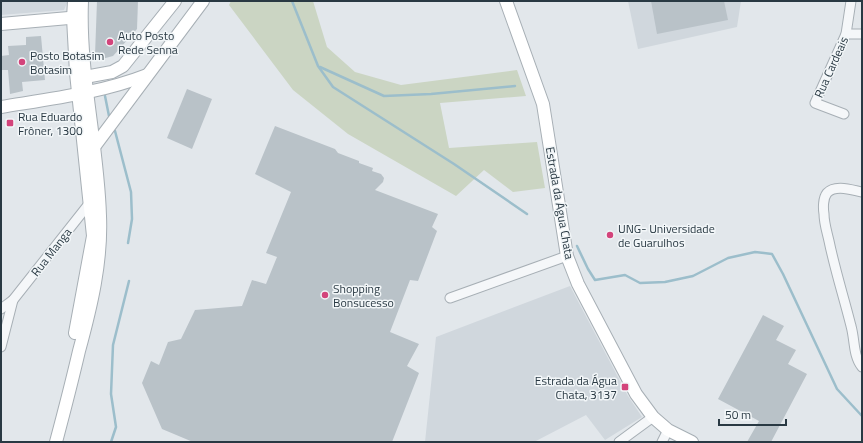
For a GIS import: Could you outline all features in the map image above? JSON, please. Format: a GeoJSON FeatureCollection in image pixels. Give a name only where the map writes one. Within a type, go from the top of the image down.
{"type":"FeatureCollection","features":[{"type":"Feature","properties":{"kind":"main road"},"geometry":{"type":"LineString","coordinates":[[56,442],[94,289],[100,242],[100,216],[94,147],[83,93],[85,77],[74,1]]}},
{"type":"Feature","properties":{"kind":"main road"},"geometry":{"type":"LineString","coordinates":[[50,442],[78,324],[93,236],[89,203],[77,17],[82,1]]}},
{"type":"Feature","properties":{"kind":"main road"},"geometry":{"type":"LineString","coordinates":[[85,77],[112,72],[123,66],[175,1]]}},
{"type":"Feature","properties":{"kind":"main road"},"geometry":{"type":"LineString","coordinates":[[94,147],[203,1]]}},
{"type":"Feature","properties":{"kind":"main road","name":"Estrada da Água Chata"},"geometry":{"type":"LineString","coordinates":[[506,1],[543,104],[567,256],[578,284],[636,394],[654,417],[668,430],[692,442]]}},
{"type":"Feature","properties":{"kind":"main road"},"geometry":{"type":"LineString","coordinates":[[1,24],[77,17]]}},
{"type":"Feature","properties":{"kind":"main road"},"geometry":{"type":"LineString","coordinates":[[1,107],[83,93],[114,86],[147,75]]}},
{"type":"Feature","properties":{"kind":"street","name":"Rua Cardeais"},"geometry":{"type":"LineString","coordinates":[[844,114],[815,103],[846,34],[851,1]]}},
{"type":"Feature","properties":{"kind":"street"},"geometry":{"type":"LineString","coordinates":[[846,34],[862,34]]}},
{"type":"Feature","properties":{"kind":"street"},"geometry":{"type":"LineString","coordinates":[[862,192],[842,188],[831,190],[827,193],[823,206],[833,259],[852,328],[856,356],[862,367]]}},
{"type":"Feature","properties":{"kind":"street","name":"Rua Manga"},"geometry":{"type":"LineString","coordinates":[[1,309],[13,300],[98,192]]}},
{"type":"Feature","properties":{"kind":"street"},"geometry":{"type":"LineString","coordinates":[[450,298],[567,256]]}},
{"type":"Feature","properties":{"kind":"street"},"geometry":{"type":"LineString","coordinates":[[1,347],[13,300]]}},
{"type":"Feature","properties":{"kind":"street"},"geometry":{"type":"LineString","coordinates":[[624,441],[654,417]]}},
{"type":"Feature","properties":{"kind":"street"},"geometry":{"type":"LineString","coordinates":[[662,442],[668,430]]}},
{"type":"Feature","properties":{"kind":"shaded area"},"geometry":{"type":"Polygon","coordinates":[[[1,1],[68,1],[64,10],[1,15],[1,1]]]}},
{"type":"Feature","properties":{"kind":"shaded area"},"geometry":{"type":"Polygon","coordinates":[[[628,1],[741,1],[737,27],[638,49],[628,1]]]}},
{"type":"Feature","properties":{"kind":"shaded area"},"geometry":{"type":"Polygon","coordinates":[[[570,286],[628,396],[642,417],[605,440],[586,415],[534,442],[425,442],[436,337],[570,286]]]}},
{"type":"Feature","properties":{"kind":"green space"},"geometry":{"type":"Polygon","coordinates":[[[231,1],[313,1],[327,47],[355,72],[401,85],[517,70],[526,96],[440,103],[449,148],[537,142],[545,188],[513,192],[484,170],[456,196],[348,134],[293,90],[229,5],[231,1]]]}},
{"type":"Feature","properties":{"kind":"building","name":"Auto Posto Rede Senna"},"geometry":{"type":"Polygon","coordinates":[[[97,1],[138,1],[137,29],[113,56],[98,60],[95,55],[97,1]]]}},
{"type":"Feature","properties":{"kind":"building"},"geometry":{"type":"Polygon","coordinates":[[[651,1],[724,1],[728,20],[657,34],[651,1]]]}},
{"type":"Feature","properties":{"kind":"building","name":"Posto Botasim Botasim"},"geometry":{"type":"Polygon","coordinates":[[[41,36],[45,80],[22,82],[23,91],[10,94],[8,70],[1,70],[1,56],[9,55],[8,46],[26,45],[26,37],[41,36]]]}},
{"type":"Feature","properties":{"kind":"building"},"geometry":{"type":"Polygon","coordinates":[[[187,89],[212,99],[192,149],[167,138],[187,89]]]}},
{"type":"Feature","properties":{"kind":"building","name":"Shopping Bonsucesso"},"geometry":{"type":"Polygon","coordinates":[[[275,126],[335,149],[338,153],[373,168],[372,171],[381,174],[384,178],[383,182],[375,190],[438,214],[432,227],[437,231],[418,281],[410,280],[390,332],[419,344],[407,366],[419,373],[392,442],[193,442],[162,429],[142,383],[151,361],[159,365],[168,342],[181,339],[195,310],[242,306],[252,280],[266,284],[277,257],[266,253],[291,192],[255,174],[275,126]]]}},
{"type":"Feature","properties":{"kind":"building"},"geometry":{"type":"Polygon","coordinates":[[[763,315],[784,326],[776,340],[796,350],[788,364],[807,374],[771,442],[747,442],[759,421],[718,399],[763,315]]]}},
{"type":"Feature","properties":{"kind":"waterway"},"geometry":{"type":"LineString","coordinates":[[292,1],[318,66],[333,87],[454,164],[527,214]]}},
{"type":"Feature","properties":{"kind":"waterway"},"geometry":{"type":"LineString","coordinates":[[320,67],[384,96],[431,94],[515,86]]}},
{"type":"Feature","properties":{"kind":"waterway"},"geometry":{"type":"LineString","coordinates":[[105,96],[109,116]]}},
{"type":"Feature","properties":{"kind":"waterway"},"geometry":{"type":"LineString","coordinates":[[115,131],[131,192],[132,219],[128,243]]}},
{"type":"Feature","properties":{"kind":"waterway"},"geometry":{"type":"LineString","coordinates":[[577,246],[595,280],[625,275],[640,283],[665,282],[693,276],[728,258],[755,252],[772,254],[783,274],[837,389],[862,416]]}},
{"type":"Feature","properties":{"kind":"waterway"},"geometry":{"type":"LineString","coordinates":[[111,442],[116,427],[111,394],[113,345],[129,281]]}},
{"type":"Feature","properties":{"kind":"place","name":"Auto Posto Rede Senna"},"geometry":{"type":"Point","coordinates":[110,42]}},
{"type":"Feature","properties":{"kind":"place","name":"Posto Botasim Botasim"},"geometry":{"type":"Point","coordinates":[22,62]}},
{"type":"Feature","properties":{"kind":"place","name":"Rua Eduardo Frôner, 1300"},"geometry":{"type":"Point","coordinates":[10,123]}},
{"type":"Feature","properties":{"kind":"place","name":"UNG- Universidade de Guarulhos"},"geometry":{"type":"Point","coordinates":[610,235]}},
{"type":"Feature","properties":{"kind":"place","name":"Shopping Bonsucesso"},"geometry":{"type":"Point","coordinates":[325,295]}},
{"type":"Feature","properties":{"kind":"place","name":"Estrada da Água Chata, 3137"},"geometry":{"type":"Point","coordinates":[625,387]}}]}
